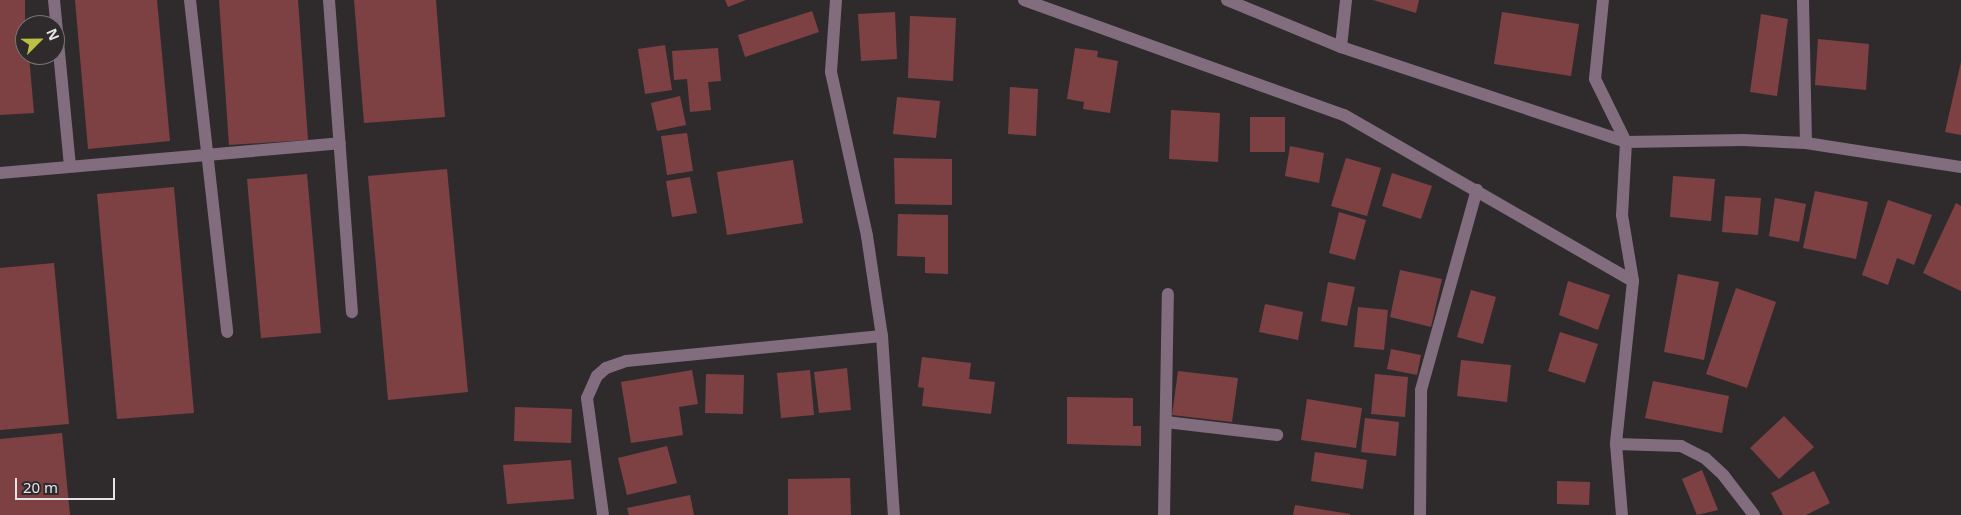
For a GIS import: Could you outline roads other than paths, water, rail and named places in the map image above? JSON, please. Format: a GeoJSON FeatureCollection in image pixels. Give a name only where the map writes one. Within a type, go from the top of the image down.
{"type":"FeatureCollection","features":[{"type":"Feature","properties":{"kind":"street"},"geometry":{"type":"LineString","coordinates":[[54,0],[70,166]]}},
{"type":"Feature","properties":{"kind":"street"},"geometry":{"type":"LineString","coordinates":[[190,0],[206,155],[228,332]]}},
{"type":"Feature","properties":{"kind":"street"},"geometry":{"type":"LineString","coordinates":[[329,0],[352,312]]}},
{"type":"Feature","properties":{"kind":"street"},"geometry":{"type":"LineString","coordinates":[[836,0],[831,72],[866,236],[882,336],[894,515]]}},
{"type":"Feature","properties":{"kind":"street"},"geometry":{"type":"LineString","coordinates":[[1024,0],[1344,116],[1477,190],[1633,281]]}},
{"type":"Feature","properties":{"kind":"street"},"geometry":{"type":"LineString","coordinates":[[1226,0],[1341,48],[1626,142],[1743,140],[1806,143],[1961,167]]}},
{"type":"Feature","properties":{"kind":"street"},"geometry":{"type":"LineString","coordinates":[[1341,48],[1346,0]]}},
{"type":"Feature","properties":{"kind":"street"},"geometry":{"type":"LineString","coordinates":[[1603,0],[1596,79],[1626,142],[1622,215],[1633,281],[1616,444],[1622,515]]}},
{"type":"Feature","properties":{"kind":"street"},"geometry":{"type":"LineString","coordinates":[[1804,0],[1806,143]]}},
{"type":"Feature","properties":{"kind":"street"},"geometry":{"type":"LineString","coordinates":[[0,172],[340,143]]}},
{"type":"Feature","properties":{"kind":"street"},"geometry":{"type":"LineString","coordinates":[[1420,515],[1421,390],[1477,190]]}},
{"type":"Feature","properties":{"kind":"street"},"geometry":{"type":"LineString","coordinates":[[1164,515],[1168,294]]}},
{"type":"Feature","properties":{"kind":"street"},"geometry":{"type":"LineString","coordinates":[[602,515],[587,398],[597,376],[606,368],[626,361],[882,336]]}},
{"type":"Feature","properties":{"kind":"street"},"geometry":{"type":"LineString","coordinates":[[1166,422],[1276,436]]}},
{"type":"Feature","properties":{"kind":"street"},"geometry":{"type":"LineString","coordinates":[[1616,444],[1681,446],[1705,458],[1724,476],[1754,515]]}}]}
